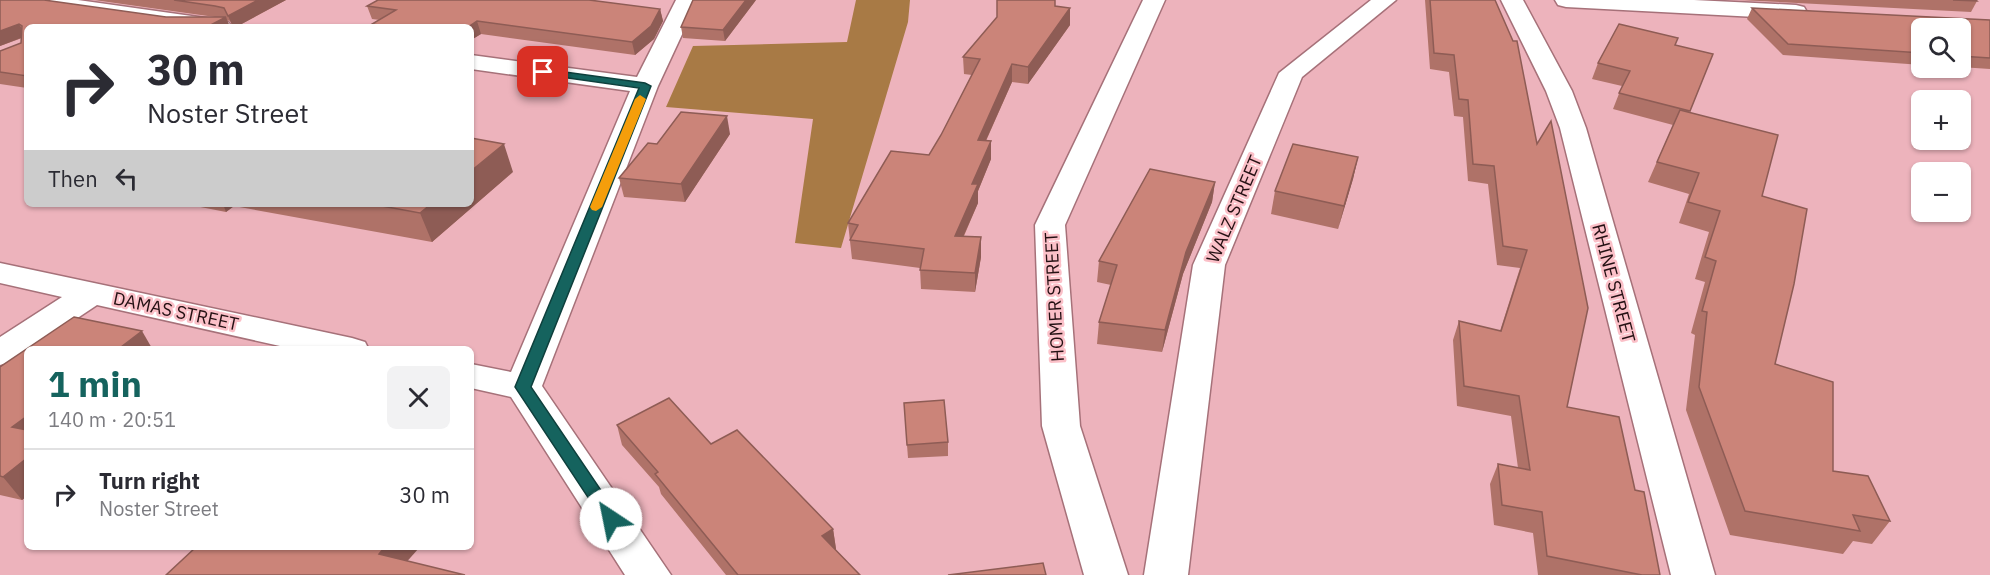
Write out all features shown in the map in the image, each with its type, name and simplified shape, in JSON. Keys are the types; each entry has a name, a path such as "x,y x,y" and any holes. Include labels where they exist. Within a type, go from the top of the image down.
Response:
{"street":[{"path":"31,0 113,4 206,24"},
{"path":"523,387 645,86 687,0"},
{"name":"HOMER STREET","path":"1106,575 1061,426 1050,225 1154,0"},
{"name":"WALZ STREET","path":"1166,575 1209,265 1291,73 1385,0"},
{"name":"RHINE STREET","path":"1512,0 1559,91 1573,128 1693,575"},
{"path":"1566,0 1814,13"},
{"path":"71,24 113,4"},
{"path":"474,62 645,86"},
{"name":"DAMAS STREET","path":"0,273 334,346"},
{"path":"0,353 93,292"},
{"path":"474,377 523,387 649,575"}],"shaded area":[{"path":"856,0 910,0 908,22 841,248 795,243 813,119 666,107 693,46 847,42"}],"building":[{"path":"0,0 44,0 166,17 226,17 213,24 24,24 24,76 0,72 0,51 21,43 22,26 19,24 0,31"},
{"path":"174,0 258,0 228,16 224,8"},
{"path":"378,0 589,0 660,9 651,26 632,42 477,21 472,24 372,24 396,10 367,6"},
{"path":"693,0 746,0 723,30 681,27"},
{"path":"997,0 1055,0 1055,6 1070,8 1028,67 1012,64 978,140 991,141 972,184 978,184 955,236 981,237 975,273 920,270 924,249 850,240 858,225 848,223 891,151 929,155 980,59 963,57 997,17"},
{"path":"1430,0 1495,0 1513,41 1517,41 1537,144 1551,121 1588,308 1567,407 1619,417 1635,490 1644,492 1660,575 1642,575 1547,556 1542,512 1502,505 1498,464 1530,470 1519,396 1464,386 1459,321 1501,331 1527,250 1503,246 1494,166 1473,164 1468,100 1459,99 1454,55 1434,53"},
{"path":"1752,8 1950,18 1911,18 1911,52 1788,44"},
{"path":"1971,19 1990,20 1990,58 1971,57"},
{"path":"1619,24 1678,38 1675,45 1713,54 1690,111 1619,93 1630,71 1598,63"},
{"path":"1680,110 1778,135 1762,196 1807,209 1794,284 1775,364 1833,382 1833,471 1868,476 1890,521 1853,515 1860,531 1745,511 1699,387 1707,312 1702,311 1716,261 1705,257 1720,211 1688,202 1699,173 1657,162"},
{"path":"681,112 727,116 681,184 619,178 648,143 657,144"},
{"path":"474,139 504,144 474,169"},
{"path":"1293,144 1358,157 1344,206 1275,191"},
{"path":"1150,169 1215,182 1186,252 1165,330 1099,322 1117,265 1099,261"},
{"path":"387,207 427,207 420,213"},
{"path":"74,317 142,331 122,346 31,346"},
{"path":"24,351 24,418 12,427 24,429 24,460 3,477 0,476 0,367"},
{"path":"669,398 711,444 737,430 833,529 822,536 860,575 738,575 655,474 658,472 617,425"},
{"path":"944,400 948,442 907,445 904,403"},
{"path":"193,550 382,550 379,554 465,575 166,575"},
{"path":"1043,563 1046,575 948,575"}],"slow traffic":[{"path":"596,207 640,99"}],"route":[{"path":"543,72 645,86 523,387 611,519"}]}
